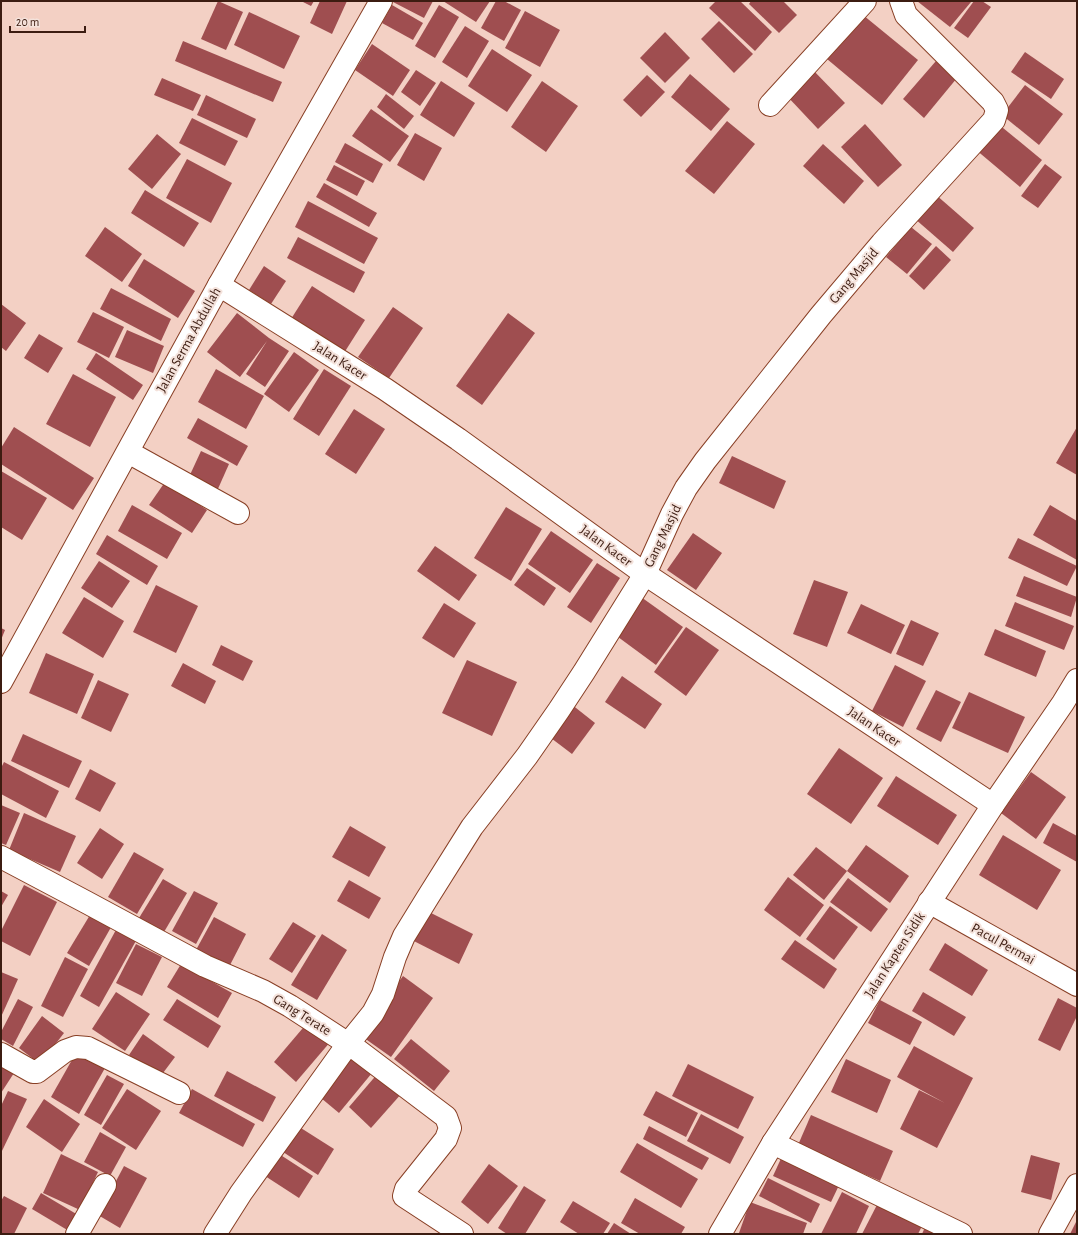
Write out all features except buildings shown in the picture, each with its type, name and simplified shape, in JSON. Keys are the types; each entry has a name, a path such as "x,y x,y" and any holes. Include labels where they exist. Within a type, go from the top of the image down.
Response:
{"street":[{"path":"770,106 864,1"},
{"name":"Gang Masjid","path":"215,1234 241,1193 376,1007 404,936 472,827 527,756 559,710 645,574 672,514 686,488 705,461 821,315 882,243 994,120 997,110 993,102 906,15 901,1"},
{"name":"Jalan Serma Abdullah","path":"1,682 375,3"},
{"name":"Jalan Kacer","path":"220,285 385,389 458,439 645,574 993,805"},
{"path":"128,452 238,512"},
{"name":"Jalan Kapten Sidik","path":"720,1234 773,1143 929,902 1077,680"},
{"name":"Gang Terate","path":"1,857 205,966 263,991 290,1006 348,1044 446,1117 450,1128 446,1139 406,1189 404,1196 462,1234"},
{"name":"Pacul Permai","path":"929,902 1077,985"},
{"path":"1,1054 33,1072 37,1072 65,1051 76,1046 88,1048 179,1093"},
{"path":"773,1143 961,1234"},
{"path":"77,1234 105,1185"},
{"path":"1050,1234 1077,1185"}]}
